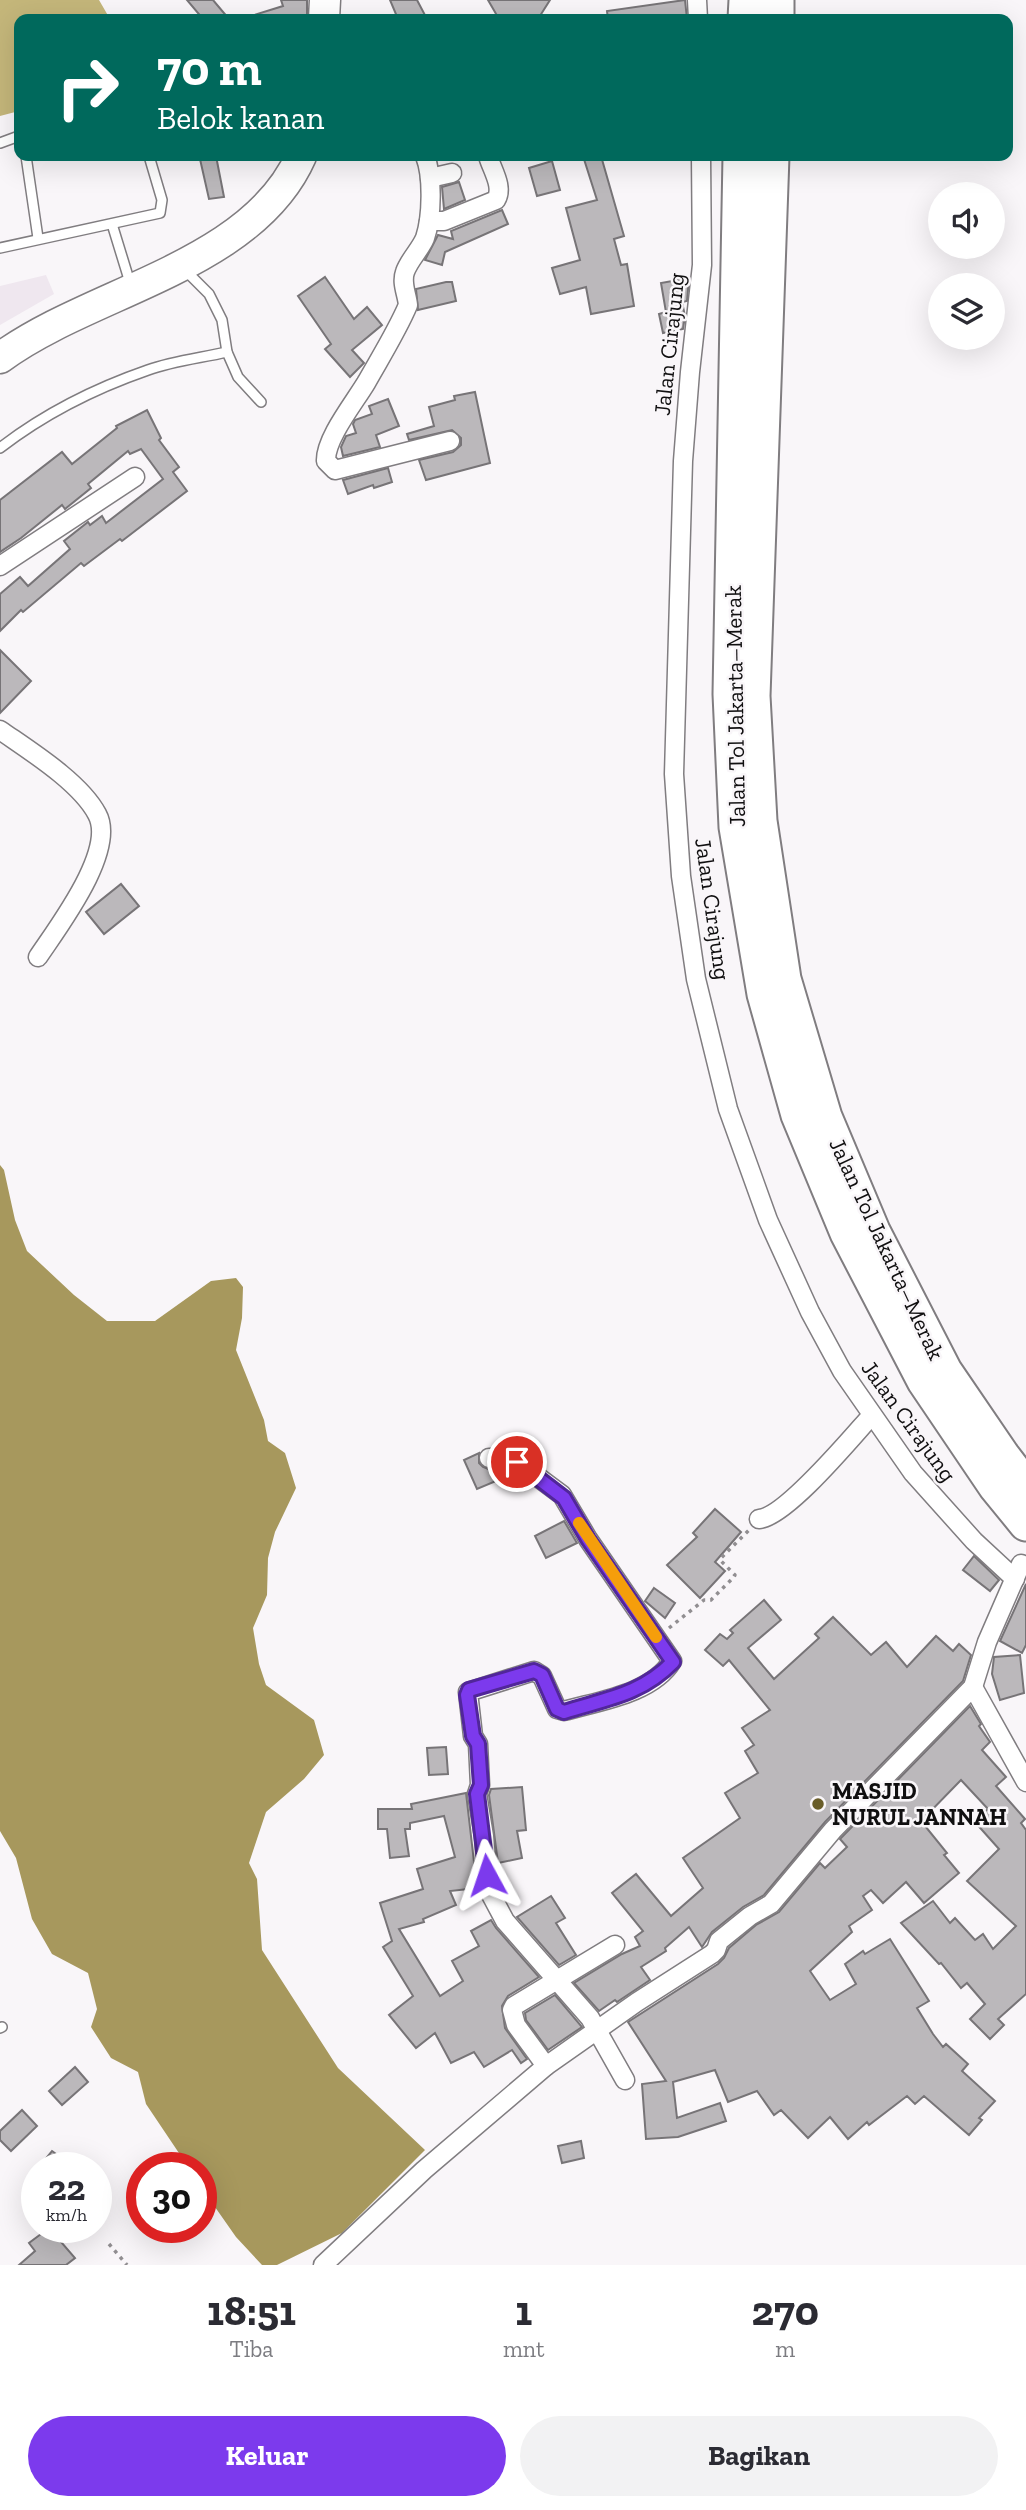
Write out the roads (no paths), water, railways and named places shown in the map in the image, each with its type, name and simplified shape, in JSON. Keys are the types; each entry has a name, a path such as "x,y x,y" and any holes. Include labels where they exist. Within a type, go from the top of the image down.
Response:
{"highway":[{"path":"0,358 16,346 181,266 254,219 280,191 292,175 298,161"},
{"name":"Jalan Tol Jakarta–Merak","path":"740,161 730,694 736,827 764,994 798,1115 847,1233 924,1381 995,1486 1026,1524"},
{"name":"Jalan Tol Jakarta–Merak","path":"772,161 753,696 760,821 784,979 825,1117 873,1231 945,1371 1026,1486"}],"street":[{"path":"428,161 429,221 425,238 404,273 407,309 333,437 326,453 326,461 335,470 450,441"},
{"path":"429,221 444,221 496,200 499,187 490,161"},
{"name":"Jalan Cirajung","path":"701,161 702,265 683,461 674,774 685,912 696,979 728,1109 768,1220 810,1312 842,1371 913,1473 947,1514 1018,1571 988,1642 973,1687"},
{"path":"430,178 452,173"},
{"path":"0,566 135,477"},
{"path":"0,730 66,779 99,816 100,842 87,883 38,957"},
{"path":"759,1518 768,1517 785,1504 832,1460 872,1415"},
{"path":"489,1458 507,1460 523,1466 564,1498 588,1539 673,1662 625,1696 564,1712 559,1710 542,1675 534,1671 468,1692 473,1736 478,1744 481,1785 477,1794 489,1891 505,1921 576,1999 625,2080"},
{"path":"323,2265 424,2170 545,2066 712,1954 719,1941 750,1916 771,1904 833,1830 973,1687 1026,1782"},
{"path":"545,2066 516,2025 512,2010 615,1945"}],"lane":[{"path":"27,161 38,238"},
{"path":"0,248 160,213 162,200 150,161"},
{"path":"113,224 132,290"},
{"path":"181,266 209,294 222,320 227,352 239,377 261,402"},
{"path":"0,448 27,427 98,390 150,369 227,352"}],"place":[{"name":"MASJID NURUL JANNAH","path":"818,1804"}]}
